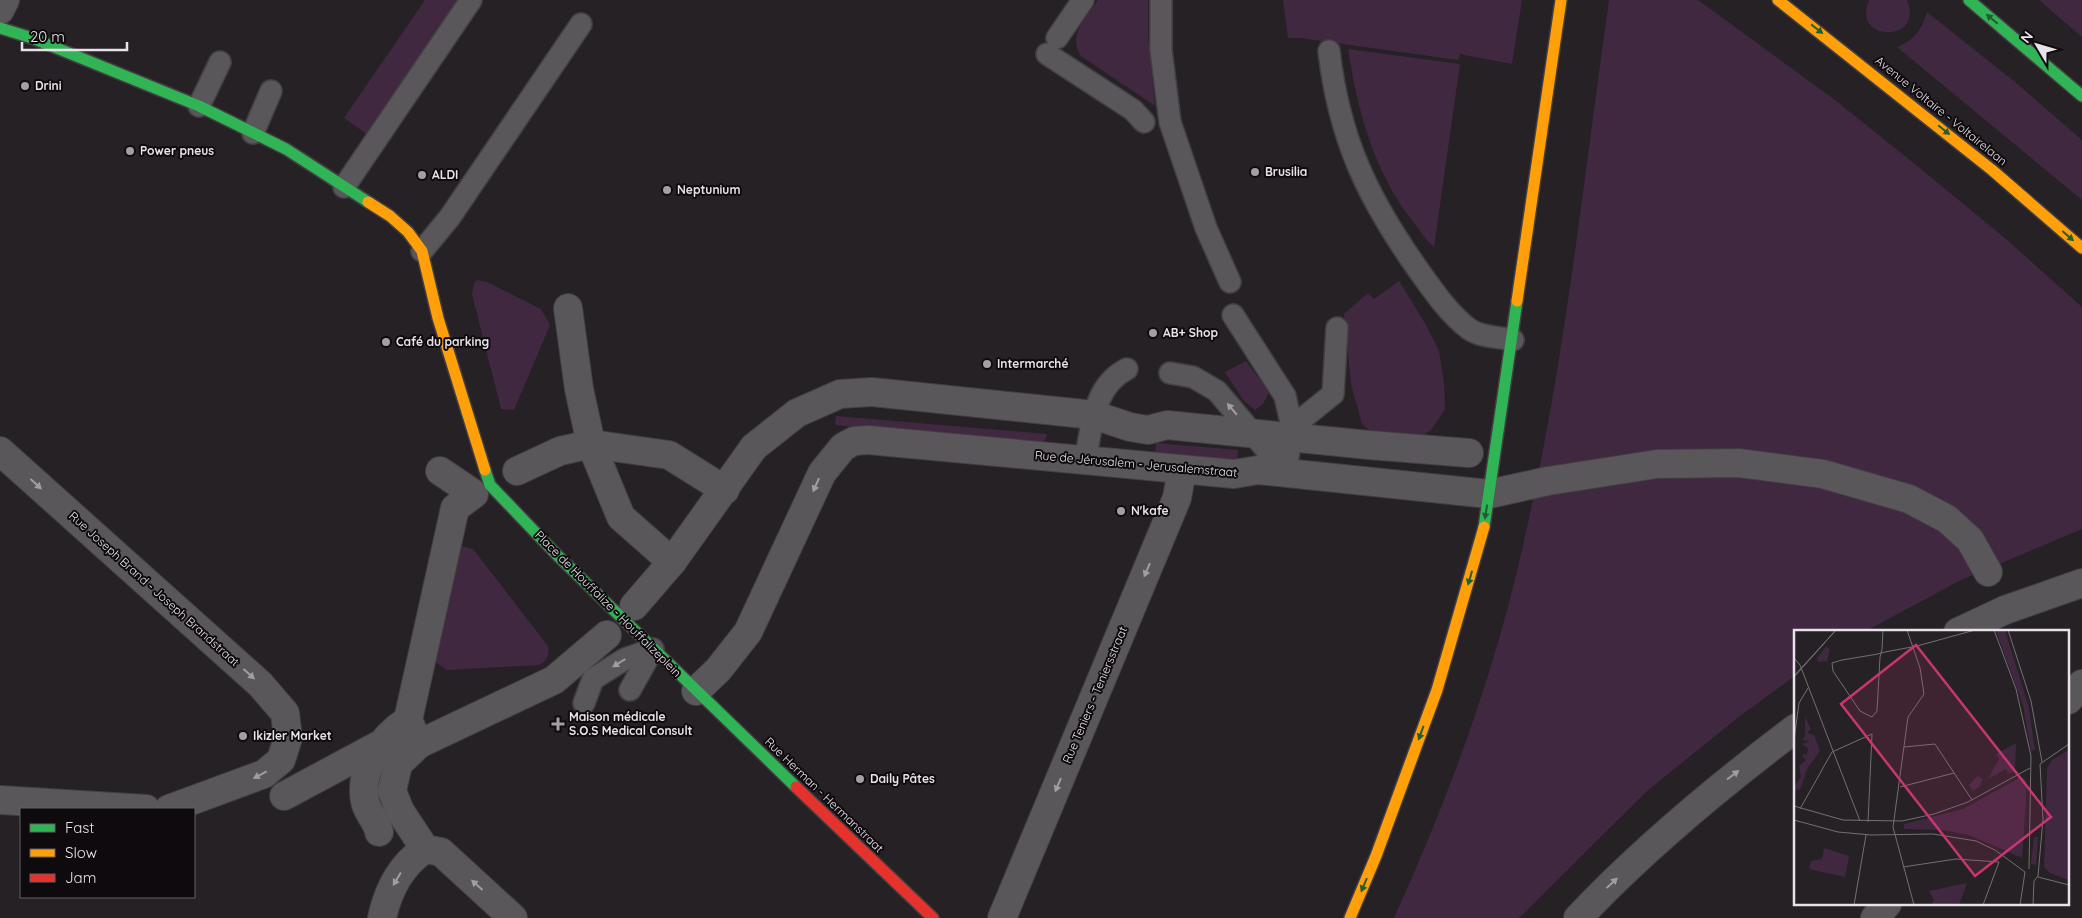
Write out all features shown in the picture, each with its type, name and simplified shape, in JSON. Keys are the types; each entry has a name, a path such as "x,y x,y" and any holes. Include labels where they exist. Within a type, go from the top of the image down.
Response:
{"street":[{"path":"0,10 5,0"},
{"path":"1350,918 1376,856 1437,690 1483,531 1513,340 1561,0"},
{"name":"Avenue Voltaire - Voltairelaan","path":"1778,0 1992,170 2082,248"},
{"path":"1969,0 2082,96"},
{"path":"0,28 32,38 199,106 286,149 390,216 408,232 422,251"},
{"name":"Place de Houffalize - Houffalizeplein","path":"422,251 438,318 490,485 558,556 696,692"},
{"path":"568,308 579,389 591,444 621,517 672,562"},
{"path":"634,606 672,562 754,448 779,425 797,413 840,394 872,392 1094,415 1130,427 1148,430 1167,425 1253,433 1292,432 1369,446 1469,452"},
{"name":"Rue de Jérusalem - Jerusalemstraat","path":"696,692 718,670 748,632 822,473 843,447 854,441 868,440 1234,474 1258,470 1489,494 1657,464 1739,463 1823,474 1909,499 1946,519 1970,540 1988,572"},
{"path":"517,471 560,452 591,444 669,455 725,490"},
{"name":"Rue Joseph Brand - Joseph Brandstraat","path":"0,451 260,684 285,713 288,738 281,760 264,774 172,808"},
{"name":"Rue Teniers - Teniersstraat","path":"1002,918 1177,498 1182,470"},
{"path":"379,832 378,823 365,802 367,774 379,745 391,731 413,732 455,508 474,494 440,471"},
{"path":"1962,630 2006,610 2082,583"},
{"name":"Place de Houffalize - Houffalizeplein","path":"425,849 400,811 392,791 398,764 413,732 554,680 607,635"},
{"path":"2070,698 2082,684"},
{"name":"Rue Herman - Hermanstraat","path":"696,692 933,918"},
{"path":"1578,918 1607,887 1726,780 1794,729"},
{"path":"284,796 379,745"},
{"path":"0,800 130,808"},
{"path":"382,918 387,896 403,868 412,857 425,849 441,852 513,918"},
{"path":"1875,918 1885,906"}],"lane":[{"path":"344,187 471,0"},
{"path":"1083,0 1052,46 1133,110 1144,122"},
{"path":"1162,0 1161,50 1170,122 1206,228 1230,282"},
{"path":"422,251 450,217 581,24"},
{"path":"1328,51 1333,87 1342,126 1362,177 1390,230 1452,314 1470,330 1513,340"},
{"path":"199,106 220,62"},
{"path":"253,133 271,91"},
{"path":"1234,316 1284,396 1292,432 1286,473"},
{"path":"1292,432 1333,394 1337,328"},
{"path":"1085,461 1094,415 1102,392 1114,375 1127,369"},
{"path":"1170,373 1193,377 1217,391 1286,473"},
{"path":"630,690 653,649"},
{"path":"584,703 593,679 625,659 653,649"}],"shaded area":[{"path":"425,0 465,0 371,137 344,118"},
{"path":"1098,0 1148,0 1148,36 1155,106 1081,56 1077,48 1077,34"},
{"path":"1283,0 1522,0 1512,64 1460,54 1458,60 1300,38 1288,38"},
{"path":"1609,0 1698,0 1835,100 2006,239 2082,307 2082,529 1961,580 1868,630 1794,630 1794,676 1740,716 1647,791 1519,918 1394,918 1427,843 1457,766 1484,688 1507,610 1541,459 1555,383"},
{"path":"1869,0 1907,0 1910,14 1906,24 1898,30 1888,32 1877,30 1869,24 1866,14"},
{"path":"2039,0 2082,0 2082,37"},
{"path":"1927,12 2015,82 2082,140 2082,200 1897,47 1913,38 1923,24"},
{"path":"1348,49 1460,64 1434,247 1400,204 1378,163 1363,119"},
{"path":"477,280 487,282 541,309 550,325 514,410 501,409 472,294 474,283"},
{"path":"1399,281 1426,325 1439,351 1444,383 1445,409 1431,430 1413,441 1386,443 1362,424 1351,384 1344,314 1368,293 1374,299"},
{"path":"1246,361 1269,392 1263,404 1255,410 1243,400 1225,372"},
{"path":"836,416 1047,434 1046,439 1040,444 835,425"},
{"path":"1156,443 1238,450 1237,461 1155,454"},
{"path":"462,546 473,549 548,646 549,652 546,660 539,665 447,670 434,661 457,548"}],"traffic: fast":[{"path":"1969,0 2082,96"},
{"path":"0,28 32,38 199,106 286,149 368,202"},
{"path":"1484,527 1517,301"},
{"path":"485,470 490,485 558,556 796,787"}],"traffic: slow":[{"path":"1517,301 1561,0"},
{"path":"1778,0 1992,170 2082,248"},
{"path":"368,202 390,216 408,232 422,251 438,318 485,470"},
{"path":"1350,918 1376,856 1437,690 1484,527"}],"traffic: jam":[{"path":"796,787 933,918"}],"place":[{"name":"Drini","path":"25,86"},
{"name":"Power pneus","path":"130,151"},
{"name":"Brusilia","path":"1255,172"},
{"name":"ALDI","path":"422,175"},
{"name":"Neptunium","path":"667,190"},
{"name":"AB+ Shop","path":"1153,333"},
{"name":"Café du parking","path":"386,342"},
{"name":"Intermarché","path":"987,364"},
{"name":"N'kafe","path":"1121,511"},
{"name":"Maison médicale S.O.S Medical Consult","path":"558,724"},
{"name":"Ikizler Market","path":"243,736"},
{"name":"Daily Pâtes","path":"860,779"}]}
